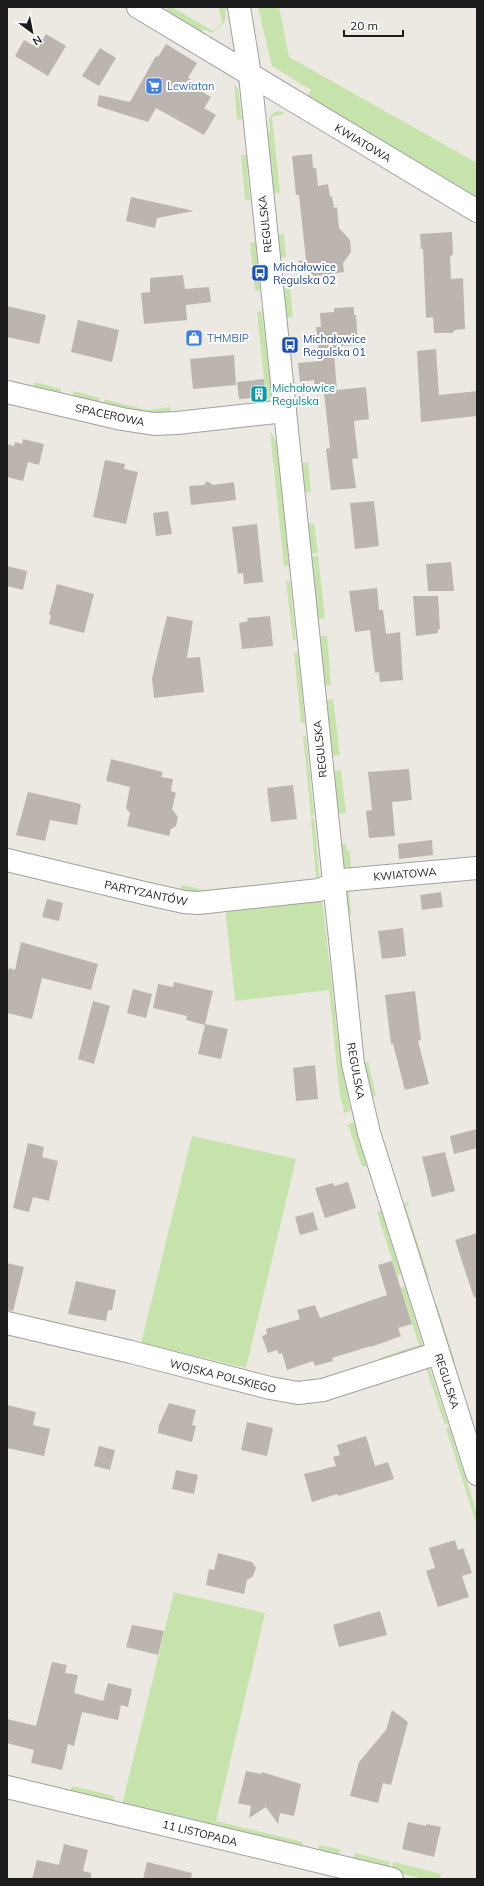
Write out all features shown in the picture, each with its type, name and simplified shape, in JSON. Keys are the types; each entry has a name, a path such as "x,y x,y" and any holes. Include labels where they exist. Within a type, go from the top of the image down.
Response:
{"street":[{"name":"KWIATOWA","path":"138,7 477,211"},
{"path":"210,51 231,43 238,36 241,16"},
{"name":"REGULSKA","path":"241,16 250,75 333,884 356,1081 369,1133 477,1474"},
{"name":"SPACEROWA","path":"7,392 122,419 154,424 177,423 285,411"},
{"name":"PARTYZANTÓW","path":"7,860 192,903 218,902 320,890 333,884"},
{"name":"KWIATOWA","path":"333,884 343,880 477,868"},
{"name":"WOJSKA POLSKIEGO","path":"7,1323 131,1352 270,1388 298,1393 323,1390 438,1353"},
{"name":"11 LISTOPADA","path":"7,1786 392,1879"}],"green space":[{"path":"168,7 172,7 213,31 222,23 219,7 231,8 225,10 225,18 221,26 212,33 203,29 200,35 166,11"},
{"path":"258,7 279,7 289,57 477,163 477,201 307,98 311,90 272,66"},
{"path":"234,84 238,89 242,119 237,120"},
{"path":"276,111 284,112 283,114 272,117 280,193 269,194 263,133 270,132 269,117"},
{"path":"241,155 246,155 250,200 245,200"},
{"path":"276,234 284,234 286,257 276,258"},
{"path":"256,242 260,290 255,291 250,243"},
{"path":"290,288 293,317 286,318 282,289"},
{"path":"262,311 272,397 265,402 255,405 254,398 266,397 257,312"},
{"path":"34,382 62,389 58,395 34,389"},
{"path":"73,391 100,398 99,404 73,398"},
{"path":"104,399 146,410 171,407 169,414 156,414 103,405"},
{"path":"270,431 277,443 289,566 284,566"},
{"path":"308,462 311,492 301,493 301,463"},
{"path":"314,523 318,553 307,554 307,524"},
{"path":"318,556 325,618 314,620 307,557"},
{"path":"286,581 290,581 296,640 293,640"},
{"path":"327,635 331,685 321,686 317,637"},
{"path":"294,653 298,653 305,723 301,723"},
{"path":"333,699 340,755 328,756 324,700"},
{"path":"303,736 306,736 314,815 311,816"},
{"path":"341,770 346,813 336,814 332,771"},
{"path":"311,818 314,818 320,881 219,895 180,891 182,885 204,890 316,879"},
{"path":"346,844 347,851 350,851 351,868 363,871 349,871 343,868 337,845"},
{"path":"355,886 349,893 351,914 346,914 342,891"},
{"path":"322,899 341,1063 351,1111 343,1113 344,1110 340,1096 329,990 235,1001 226,916 226,911"},
{"path":"353,950 358,987 352,988 348,951"},
{"path":"368,1062 376,1096 369,1098 361,1063"},
{"path":"354,1122 367,1166 362,1167 349,1127 346,1125"},
{"path":"192,1136 296,1159 246,1368 141,1343"},
{"path":"409,1202 406,1207 429,1278 423,1280 402,1204"},
{"path":"381,1210 401,1274 397,1276 377,1212"},
{"path":"405,1286 424,1349 384,1364 382,1357 419,1345 401,1288"},
{"path":"431,1305 437,1305 455,1362 452,1363"},
{"path":"429,1366 448,1424 445,1425 426,1368 330,1399 329,1395"},
{"path":"449,1427 477,1514 477,1526 446,1428"},
{"path":"174,1592 265,1613 216,1821 303,1842 302,1850 122,1805"},
{"path":"72,1786 114,1796 113,1803 70,1792"},
{"path":"319,1845 340,1849 338,1859 318,1852"},
{"path":"355,1853 390,1862 388,1871 353,1860"},
{"path":"393,1862 441,1874 440,1879 423,1879 391,1871"}],"building":[{"path":"46,34 66,46 48,76 15,56 24,40 38,48"},
{"path":"166,44 197,63 188,78 192,80 190,85 211,97 204,108 216,115 204,135 156,108 148,122 97,106 99,95 130,102 156,56 158,57"},
{"path":"100,48 116,58 99,86 82,76"},
{"path":"312,154 313,168 316,168 318,186 328,184 330,197 332,196 334,208 337,207 339,228 350,240 351,252 343,263 344,272 314,276 298,261 306,260 299,195 296,195 292,156"},
{"path":"131,197 194,211 157,218 155,228 126,221"},
{"path":"452,232 453,254 450,257 451,279 463,278 465,329 455,330 452,333 434,333 433,317 426,318 423,249 421,249 420,234"},
{"path":"183,275 185,289 209,287 211,302 186,305 187,320 144,324 141,293 150,292 150,278"},
{"path":"7,306 46,315 39,344 7,337"},
{"path":"354,307 358,345 339,346 339,354 334,354 337,390 366,387 369,419 354,421 358,458 352,459 356,488 331,490 326,449 330,448 324,392 315,393 314,380 300,382 298,363 320,361 316,327 321,327 320,313 334,312 334,308"},
{"path":"78,320 119,330 112,362 71,352"},
{"path":"436,349 439,395 477,391 477,416 421,422 417,351"},
{"path":"234,355 236,385 193,389 190,359"},
{"path":"264,379 265,397 239,399 237,382"},
{"path":"23,439 44,444 39,465 28,462 23,481 7,477 7,444 14,446 15,442 22,444"},
{"path":"105,460 125,464 124,469 138,472 126,524 93,517"},
{"path":"207,481 213,485 234,482 236,500 191,505 189,486 204,485"},
{"path":"374,501 379,546 355,549 350,503"},
{"path":"168,511 172,534 156,536 153,513"},
{"path":"257,524 263,582 244,584 243,573 238,574 232,527"},
{"path":"451,562 454,591 428,591 426,564"},
{"path":"7,566 27,571 23,590 7,586"},
{"path":"57,584 94,594 84,633 49,624 51,615 49,615"},
{"path":"377,588 379,610 383,610 386,634 400,632 403,680 380,682 379,672 375,673 370,630 355,632 349,591"},
{"path":"413,596 438,596 440,629 438,629 438,633 416,636"},
{"path":"167,616 193,621 187,658 200,657 204,692 154,698 152,678"},
{"path":"270,616 273,646 242,649 239,623 248,621 247,618"},
{"path":"111,759 163,772 161,777 173,779 171,791 176,793 172,809 178,817 176,826 171,829 169,836 127,826 130,813 126,808 130,787 106,781"},
{"path":"409,769 412,800 392,802 395,836 369,838 366,811 372,810 368,772"},
{"path":"293,785 297,819 271,822 267,788"},
{"path":"28,792 81,804 77,825 50,820 45,841 16,835"},
{"path":"432,840 433,855 399,859 398,844"},
{"path":"441,892 443,907 422,910 420,895"},
{"path":"47,899 63,903 59,921 42,917"},
{"path":"403,928 406,956 382,959 378,931"},
{"path":"21,942 98,964 91,990 42,978 32,1019 7,1013 7,976 9,968 15,970"},
{"path":"174,982 213,991 205,1024 228,1029 221,1059 198,1054 205,1025 186,1020 187,1016 153,1008 158,984 173,987"},
{"path":"133,989 152,994 146,1018 127,1013"},
{"path":"415,991 421,1040 418,1041 429,1084 405,1090 393,1044 391,1044 385,995"},
{"path":"93,1001 110,1006 94,1064 78,1059"},
{"path":"315,1065 318,1099 296,1101 293,1068"},
{"path":"477,1129 477,1148 454,1154 450,1136"},
{"path":"28,1143 44,1147 42,1157 58,1161 49,1201 33,1197 29,1212 13,1208"},
{"path":"445,1152 455,1191 432,1197 422,1157"},
{"path":"348,1182 356,1208 325,1218 315,1188 333,1183 334,1186"},
{"path":"313,1212 318,1230 300,1235 295,1217"},
{"path":"477,1233 477,1297 474,1298 455,1240"},
{"path":"392,1261 412,1324 398,1328 401,1336 371,1347 332,1358 333,1361 315,1366 313,1361 287,1370 282,1353 279,1354 277,1350 268,1353 262,1336 267,1334 266,1329 300,1319 297,1310 315,1305 320,1318 387,1295 378,1265"},
{"path":"7,1263 24,1267 13,1311 7,1310"},
{"path":"76,1281 116,1290 112,1310 108,1310 106,1321 68,1314"},
{"path":"169,1403 196,1410 192,1425 196,1426 192,1442 158,1433 159,1425"},
{"path":"7,1405 36,1412 33,1425 50,1429 44,1456 7,1448"},
{"path":"247,1422 273,1428 267,1456 241,1450"},
{"path":"366,1436 375,1466 388,1462 394,1479 338,1496 337,1494 312,1502 304,1474 336,1466 333,1457 340,1455 337,1445"},
{"path":"99,1446 115,1450 110,1470 94,1466"},
{"path":"176,1470 198,1475 194,1494 172,1489"},
{"path":"455,1540 458,1550 463,1548 472,1573 462,1576 469,1597 438,1607 426,1571 435,1568 429,1548"},
{"path":"218,1553 252,1562 256,1568 253,1576 247,1580 244,1594 206,1585 209,1569 214,1570"},
{"path":"380,1611 387,1635 339,1647 333,1625"},
{"path":"132,1625 164,1631 158,1655 126,1647"},
{"path":"52,1662 67,1665 65,1673 78,1675 74,1693 103,1701 108,1683 132,1689 128,1707 121,1705 118,1720 82,1712 74,1746 68,1744 62,1770 31,1763 34,1750 7,1743 7,1719 36,1726"},
{"path":"392,1710 408,1722 391,1785 383,1783 378,1803 350,1796 359,1762 386,1730"},
{"path":"246,1771 261,1774 262,1772 301,1784 294,1816 280,1813 278,1824 266,1807 249,1818 251,1806 238,1803"},
{"path":"408,1822 426,1826 426,1824 441,1827 434,1857 402,1849"},
{"path":"64,1844 88,1850 83,1871 91,1873 91,1879 32,1879 37,1860 59,1865"},
{"path":"147,1862 192,1873 191,1879 143,1879"}],"place":[{"name":"Lewiatan","path":"154,86"},
{"name":"Michałowice Regulska 02","path":"260,273"},
{"name":"THMBIP","path":"194,338"},
{"name":"Michałowice Regulska 01","path":"290,345"},
{"name":"Michałowice Regulska","path":"259,394"}]}
